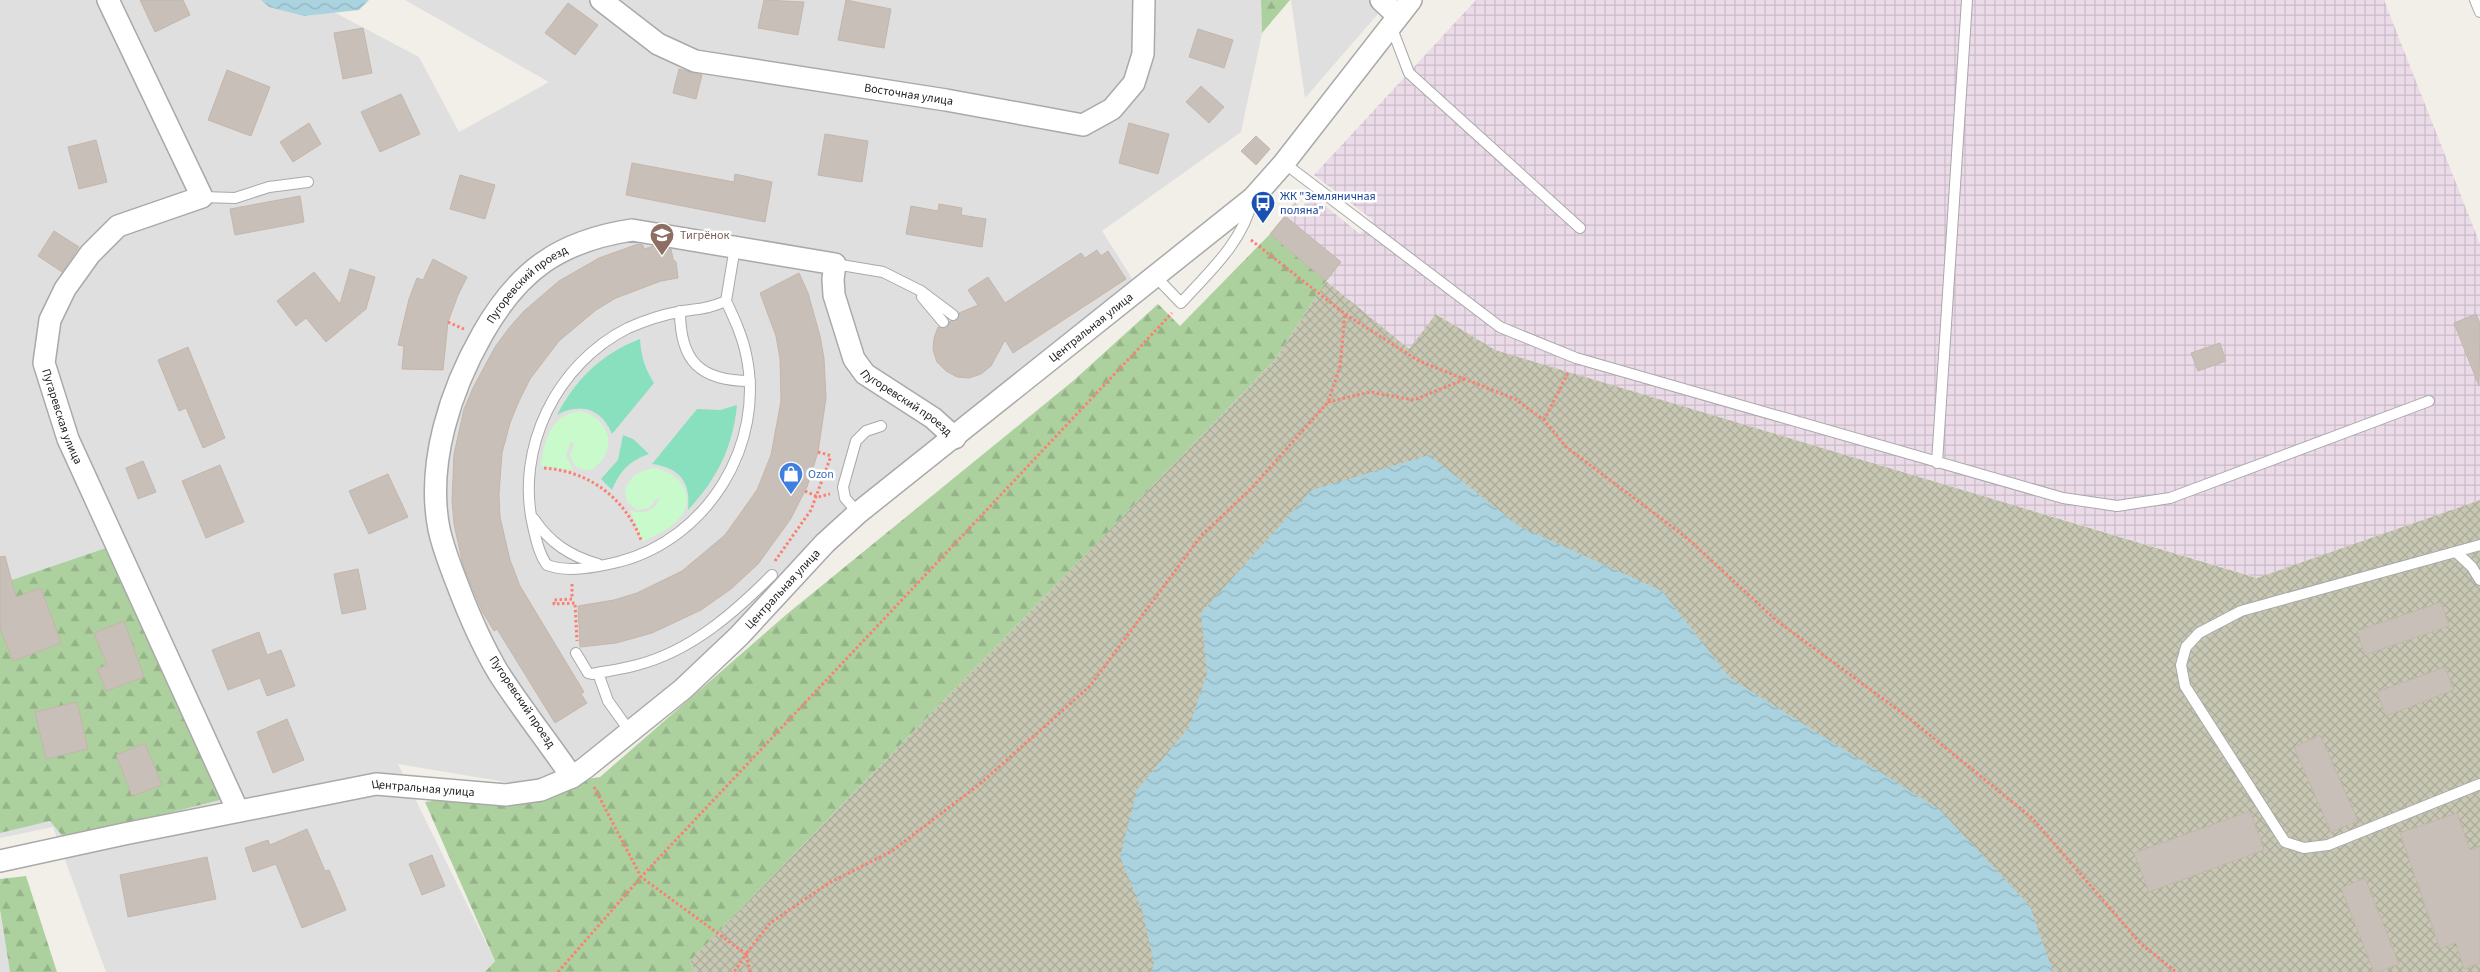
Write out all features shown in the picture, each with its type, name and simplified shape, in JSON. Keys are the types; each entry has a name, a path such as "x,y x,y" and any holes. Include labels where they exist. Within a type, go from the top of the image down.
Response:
{"street":[{"path":"108,0 202,197"},
{"name":"Восточная улица","path":"601,0 658,44 695,61 946,100 1083,125 1112,109 1134,83 1143,54 1144,0"},
{"path":"1381,0 1399,13"},
{"name":"Центральная улица","path":"0,861 376,784 506,795 540,790 578,773 631,733 683,689 739,636 825,543 858,513 955,438 1253,198 1284,163 1399,13"},
{"name":"Пугаревская улица","path":"202,197 118,226 90,254 65,289 50,320 44,363 68,439 238,811"},
{"name":"Пугоревский проезд","path":"578,773 498,671 466,609 439,528 438,466 448,409 462,372 508,295 528,272 570,247 603,234 632,230 835,264 833,279 834,295 854,358 865,374 933,418 955,438"}],"lane":[{"path":"1937,463 1967,0"},
{"path":"2475,0 2480,12"},
{"path":"1399,13 1409,73 1580,228"},
{"path":"1284,163 1500,327 1576,358 2063,498 2117,506 2170,498 2428,401"},
{"path":"202,197 235,198 269,187 308,182"},
{"path":"1156,277 1181,303 1241,232 1249,217 1253,198"},
{"path":"726,301 708,309 680,312 653,318 627,329 603,343 582,361 564,382 549,406 538,431 530,468 530,514 536,541 547,565 572,568 604,566 645,552 681,531 702,512 720,490 734,465 744,438 749,410 750,381 746,354 738,326 726,301 735,247"},
{"path":"835,264 882,272 933,299 953,315"},
{"path":"904,282 934,309 943,322"},
{"path":"680,312 680,335 689,356 705,372 727,381 750,381"},
{"path":"858,513 845,498 843,486 856,441 866,431 881,426"},
{"path":"530,514 544,533 561,548 581,559 604,566"},
{"path":"2480,545 2241,611 2199,634 2186,646 2181,666 2185,686 2285,842 2304,848 2328,845 2480,784"},
{"path":"2456,552 2472,567 2480,580"},
{"path":"577,651 588,673 598,673 638,665 678,650 718,625 772,575"},
{"path":"598,673 608,701 631,733"}],"path":[{"path":"1241,232 1345,314 1420,361 1516,399 1544,420 1566,447 1687,538 1777,621 1905,715 2032,818 2140,943 2176,972"},
{"path":"558,972 641,877 1181,303"},
{"path":"734,972 770,923 829,883 892,850 981,783 1090,686 1201,536 1251,489 1328,402 1340,367 1345,314"},
{"path":"1544,420 1576,358"},
{"path":"1328,402 1370,392 1414,400 1466,379"},
{"path":"773,564 802,526 818,497 831,456"},
{"path":"530,468 569,472 597,484 610,493 630,516 645,552"},
{"path":"805,491 818,497"},
{"path":"571,595 572,599 554,600 554,604 575,603 577,651"},
{"path":"578,773 641,877 746,954 750,972"}],"shaded area":[{"path":"0,0 311,0 419,57 459,132 549,82 405,0 1261,0 1262,33 1241,132 1102,231 1133,280 961,417 678,683 568,771 523,785 398,764 495,961 485,972 106,972 53,827 0,838"},
{"path":"1291,0 1390,0 1305,98"},
{"path":"1476,0 2384,0 2480,244 2480,500 2258,578 1494,350 1437,314 1409,350 1270,234 1295,202 1301,208 1313,196 1360,234 1373,220 1314,175"},
{"path":"1326,281 1409,349 1436,314 1495,350 2257,578 2480,500 2480,972 695,972 690,961 1274,361"},
{"path":"0,913 10,972 0,972"}],"green space":[{"path":"1261,0 1290,0 1262,33"},
{"path":"1270,234 1326,281 1274,361 690,961 695,972 485,972 495,961 425,802 600,777 787,614 1073,381 1158,304 1180,326"},
{"path":"640,339 644,362 654,383 612,434 603,419 590,410 574,409 557,415 581,379 591,369 613,352"},
{"path":"737,405 732,435 722,462 707,486 688,510 688,492 682,478 670,469 652,464 697,409 720,410"},
{"path":"581,411 599,421 608,436 606,453 601,461 593,469 585,470 578,468 573,463 570,455 574,444 571,441 566,455 573,470 541,466 547,438 556,423 571,413"},
{"path":"623,435 633,439 649,454 631,463 618,477 612,490 601,479 618,460"},
{"path":"654,468 670,474 682,484 686,491 686,507 674,524 643,542 630,510 643,512 651,510 659,499 657,498 649,508 637,510 627,502 625,490 636,474"},
{"path":"115,545 224,799 65,839 50,821 0,833 0,584"},
{"path":"26,876 57,972 10,972 0,910 0,879"}],"water":[{"path":"261,0 369,0 359,10 304,16 269,7"},
{"path":"1429,455 1519,526 1662,591 1730,678 1939,809 2030,906 2053,972 1151,972 1154,963 1142,910 1120,857 1137,790 1189,727 1207,673 1201,613 1312,490"}],"building":[{"path":"140,0 183,0 190,15 155,32"},
{"path":"764,0 804,2 798,35 758,28"},
{"path":"846,0 891,9 884,48 838,40"},
{"path":"568,3 598,25 575,55 545,33"},
{"path":"363,28 372,73 343,79 334,33"},
{"path":"1198,29 1233,40 1224,68 1189,57"},
{"path":"679,69 702,75 696,99 673,93"},
{"path":"227,70 270,87 251,136 208,120"},
{"path":"1201,86 1224,107 1209,123 1186,102"},
{"path":"401,94 420,134 380,152 361,112"},
{"path":"309,123 321,144 293,162 280,142"},
{"path":"1129,123 1169,134 1158,174 1119,163"},
{"path":"825,134 868,141 862,182 818,175"},
{"path":"1256,136 1270,149 1256,165 1241,151"},
{"path":"96,140 107,182 79,189 68,147"},
{"path":"632,163 734,182 735,174 772,182 765,222 626,195"},
{"path":"460,175 495,185 485,219 450,209"},
{"path":"300,196 304,222 235,235 230,209"},
{"path":"939,204 962,208 961,215 986,219 982,247 906,234 911,206 938,211"},
{"path":"1285,216 1341,262 1326,281 1270,234"},
{"path":"54,231 79,247 62,272 38,256"},
{"path":"638,244 643,245 644,249 654,246 671,249 673,259 676,262 678,278 661,281 616,298 596,310 559,341 530,379 510,423 502,453 499,494 500,517 510,560 520,586 584,692 581,694 587,703 555,723 497,629 494,631 482,611 463,565 454,524 452,500 454,454 464,409 473,388 495,347 509,328 524,311 559,281 599,258"},
{"path":"1097,250 1101,256 1108,251 1126,279 1013,353 1005,340 991,366 981,374 969,378 957,377 946,371 937,362 933,350 934,338 938,327 947,328 950,321 958,319 959,313 978,305 968,290 988,277 1005,303 1081,253 1085,258"},
{"path":"433,259 467,277 448,322 443,370 402,369 404,346 398,345 409,299 417,278 423,280"},
{"path":"350,269 375,277 366,309 326,342 306,318 296,326 277,301 314,272 340,304"},
{"path":"799,273 808,293 820,336 824,358 826,398 818,452 807,487 790,520 758,564 731,589 701,610 652,633 616,643 580,647 578,606 614,600 637,593 682,571 725,535 757,490 771,455 781,401 780,359 776,336 760,293"},
{"path":"2476,314 2480,323 2479,386 2454,323"},
{"path":"2220,343 2226,361 2198,371 2191,353"},
{"path":"188,347 225,438 203,448 186,408 179,411 158,360"},
{"path":"143,461 156,492 138,499 126,468"},
{"path":"220,465 244,522 206,538 182,481"},
{"path":"388,474 408,517 369,534 349,491"},
{"path":"5,556 16,597 41,588 61,643 13,661 0,628 0,557"},
{"path":"358,569 366,609 342,614 334,574"},
{"path":"2441,602 2449,626 2365,655 2357,631"},
{"path":"124,621 144,677 106,691 97,669 107,665 94,633"},
{"path":"259,632 267,655 281,650 295,686 267,696 260,678 228,690 212,650"},
{"path":"2445,667 2454,690 2386,716 2377,692"},
{"path":"77,702 88,749 46,759 35,712"},
{"path":"287,719 304,760 273,773 257,732"},
{"path":"2320,735 2358,821 2331,832 2294,747"},
{"path":"145,743 162,785 132,796 116,755"},
{"path":"2250,811 2264,850 2149,892 2134,853"},
{"path":"2457,813 2470,850 2480,846 2480,963 2464,969 2456,943 2440,949 2400,833"},
{"path":"307,829 325,871 329,870 346,910 302,928 276,864 253,872 245,848 268,840 270,845"},
{"path":"432,855 445,886 422,895 409,864"},
{"path":"207,857 216,899 128,917 120,875"},
{"path":"2365,878 2399,964 2379,972 2374,972 2341,888"}],"place":[{"name":"ЖК \"Земляничная поляна\"","path":"1263,224"},
{"name":"Тигрёнок","path":"662,256"},
{"name":"Ozon","path":"791,495"}]}
